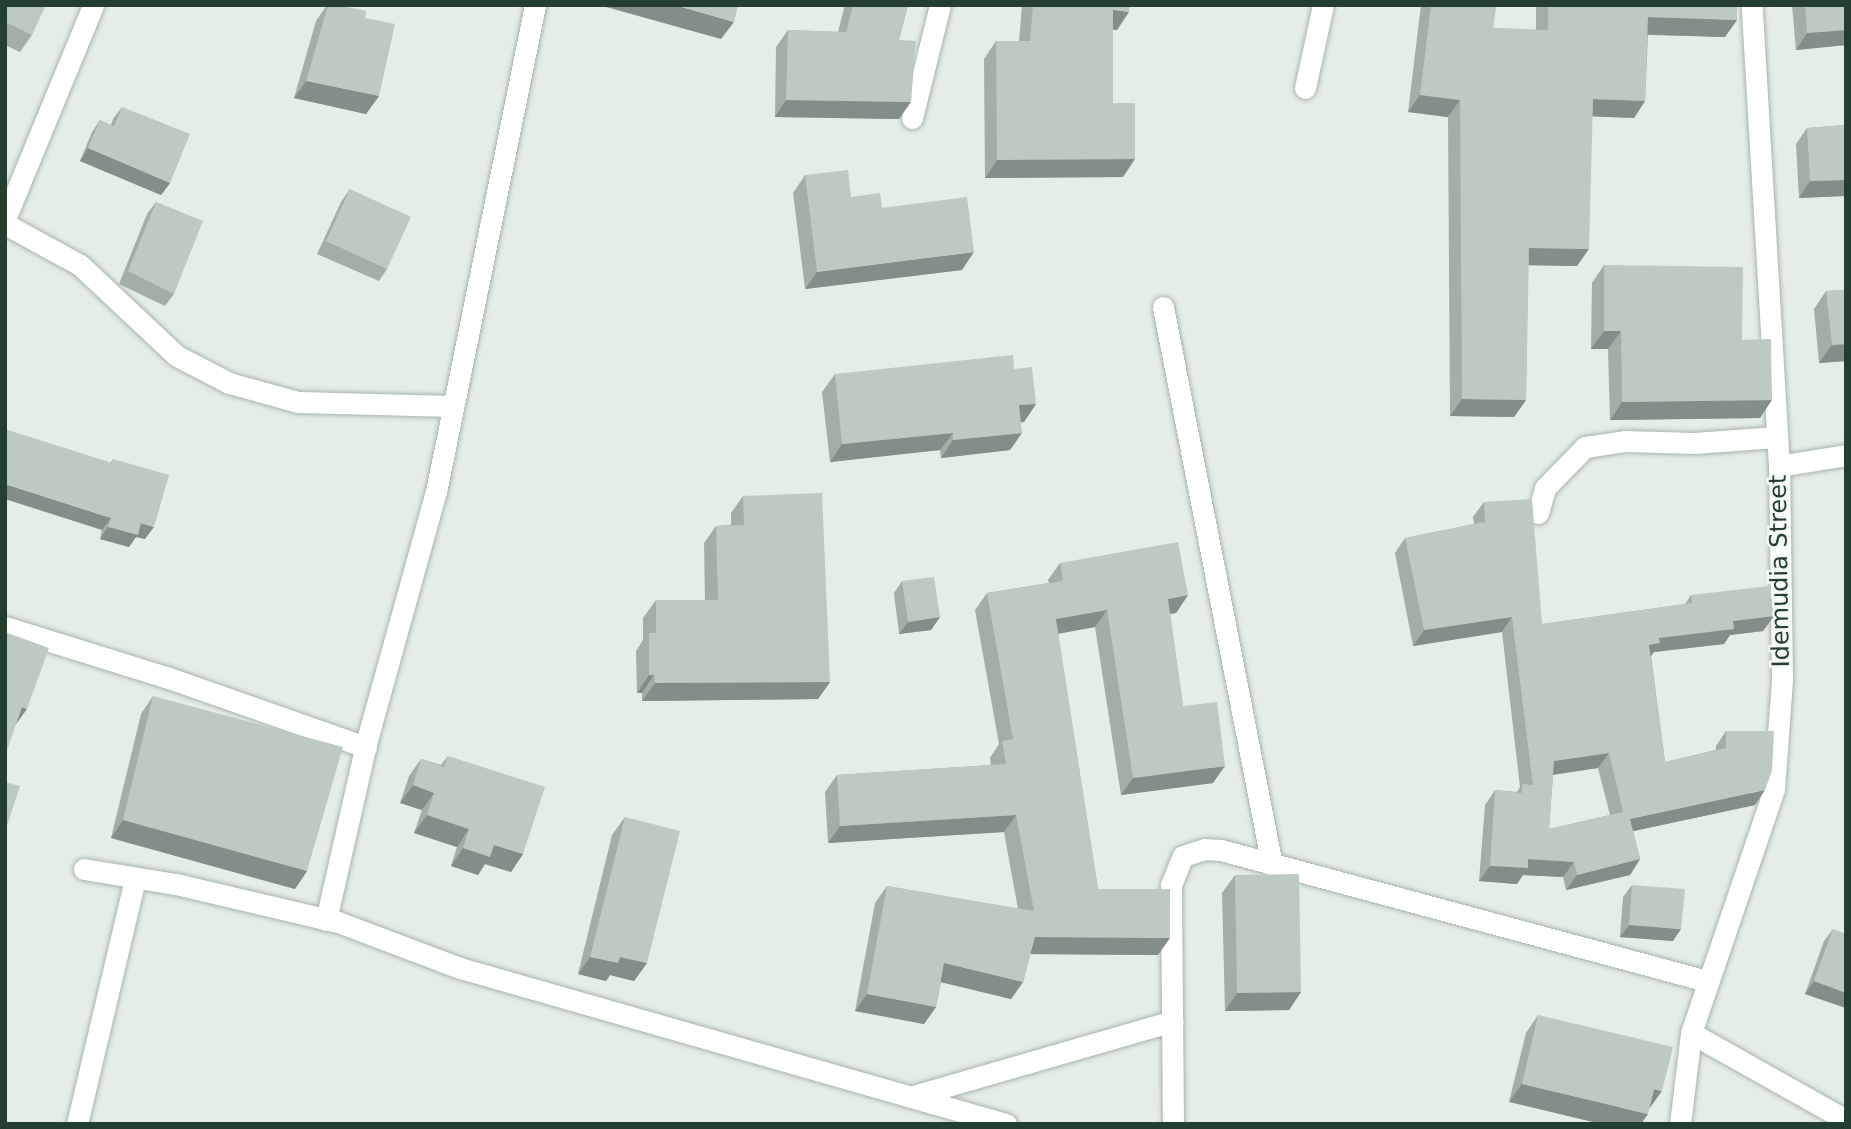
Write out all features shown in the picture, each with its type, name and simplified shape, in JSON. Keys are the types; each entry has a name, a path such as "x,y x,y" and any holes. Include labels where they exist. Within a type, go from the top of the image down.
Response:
{"street":[{"path":"93,5 12,180 5,222 80,265 177,356 229,383 298,402 453,406"},
{"path":"326,920 366,747 436,492 535,5"},
{"path":"912,118 940,5"},
{"path":"1304,88 1323,5"},
{"name":"Idemudia Street","path":"1680,1124 1691,1033 1774,789 1782,679 1779,466 1752,5"},
{"path":"1163,307 1272,865"},
{"path":"1538,513 1545,488 1585,447 1625,441 1694,443 1777,437"},
{"path":"1779,466 1846,455"},
{"path":"5,626 166,677 366,747"},
{"path":"1173,1124 1174,869 1183,856 1204,849 1707,981"},
{"path":"84,869 222,893 264,908 326,920 460,968 1006,1124"},
{"path":"77,1124 135,879"},
{"path":"913,1096 1172,1021"},
{"path":"1691,1033 1846,1119"}],"building":[{"path":"5,5 46,5 32,35 5,22"},
{"path":"328,5 366,11 365,18 395,24 379,96 306,81"},
{"path":"675,5 738,5 734,22"},
{"path":"853,5 908,5 899,40 916,41 911,102 786,100 788,30 846,32"},
{"path":"1033,5 1130,5 1129,12 1113,10 1113,103 1135,103 1135,159 997,160 996,41 1030,41"},
{"path":"1431,5 1496,5 1493,28 1548,30 1548,5 1737,5 1737,20 1648,17 1645,101 1593,99 1589,249 1529,248 1526,400 1462,399 1460,100 1420,95"},
{"path":"1805,5 1846,5 1846,30 1807,33"},
{"path":"122,107 190,134 170,183 88,148 100,120 114,126"},
{"path":"1846,125 1846,180 1810,181 1807,128"},
{"path":"848,170 851,197 880,193 882,208 967,197 974,252 817,272 805,175"},
{"path":"350,189 411,217 387,269 326,241"},
{"path":"156,202 203,221 174,294 128,271"},
{"path":"1604,265 1743,267 1742,340 1771,339 1772,400 1622,402 1621,331 1604,331"},
{"path":"1846,290 1846,344 1832,345 1826,291"},
{"path":"1013,355 1014,369 1032,367 1036,404 1019,405 1022,433 953,440 953,433 842,444 835,374"},
{"path":"5,429 112,463 113,459 169,475 154,527 141,523 138,535 108,527 111,518 5,484"},
{"path":"822,493 830,682 655,683 654,675 649,675 649,633 656,633 656,600 718,600 716,526 744,525 743,496"},
{"path":"1532,499 1542,624 1692,603 1691,595 1770,586 1774,616 1733,621 1734,629 1659,638 1660,643 1649,645 1665,762 1726,748 1726,731 1774,731 1772,771 1765,790 1630,819 1640,859 1577,875 1574,862 1528,859 1528,868 1490,866 1495,790 1522,793 1522,784 1533,785 1512,617 1424,630 1405,538 1485,522 1484,502","holes":["1609,753 1623,812 1549,829 1554,761"]},
{"path":"1178,542 1188,595 1168,599 1183,706 1217,702 1225,766 1133,778 1107,610 1056,619 1098,889 1170,889 1170,938 1035,937 1023,982 944,963 936,1007 867,994 887,886 1034,911 1016,815 840,826 837,775 1006,764 1002,741 1013,739 987,593 1063,581 1060,563"},
{"path":"934,577 940,617 908,622 902,581"},
{"path":"5,632 49,648 27,709 22,707 5,756"},
{"path":"153,696 343,747 307,871 123,820"},
{"path":"448,756 545,787 523,854 494,845 490,857 463,848 469,829 427,815 434,793 413,785 421,759 444,767"},
{"path":"5,782 20,786 5,832"},
{"path":"625,817 680,831 647,963 620,957 618,963 590,957"},
{"path":"1299,874 1301,992 1237,993 1235,875"},
{"path":"1632,885 1685,889 1681,929 1629,925"},
{"path":"1833,929 1846,934 1846,993 1814,981"},
{"path":"1538,1015 1673,1047 1662,1091 1654,1089 1648,1114 1522,1084"}]}
